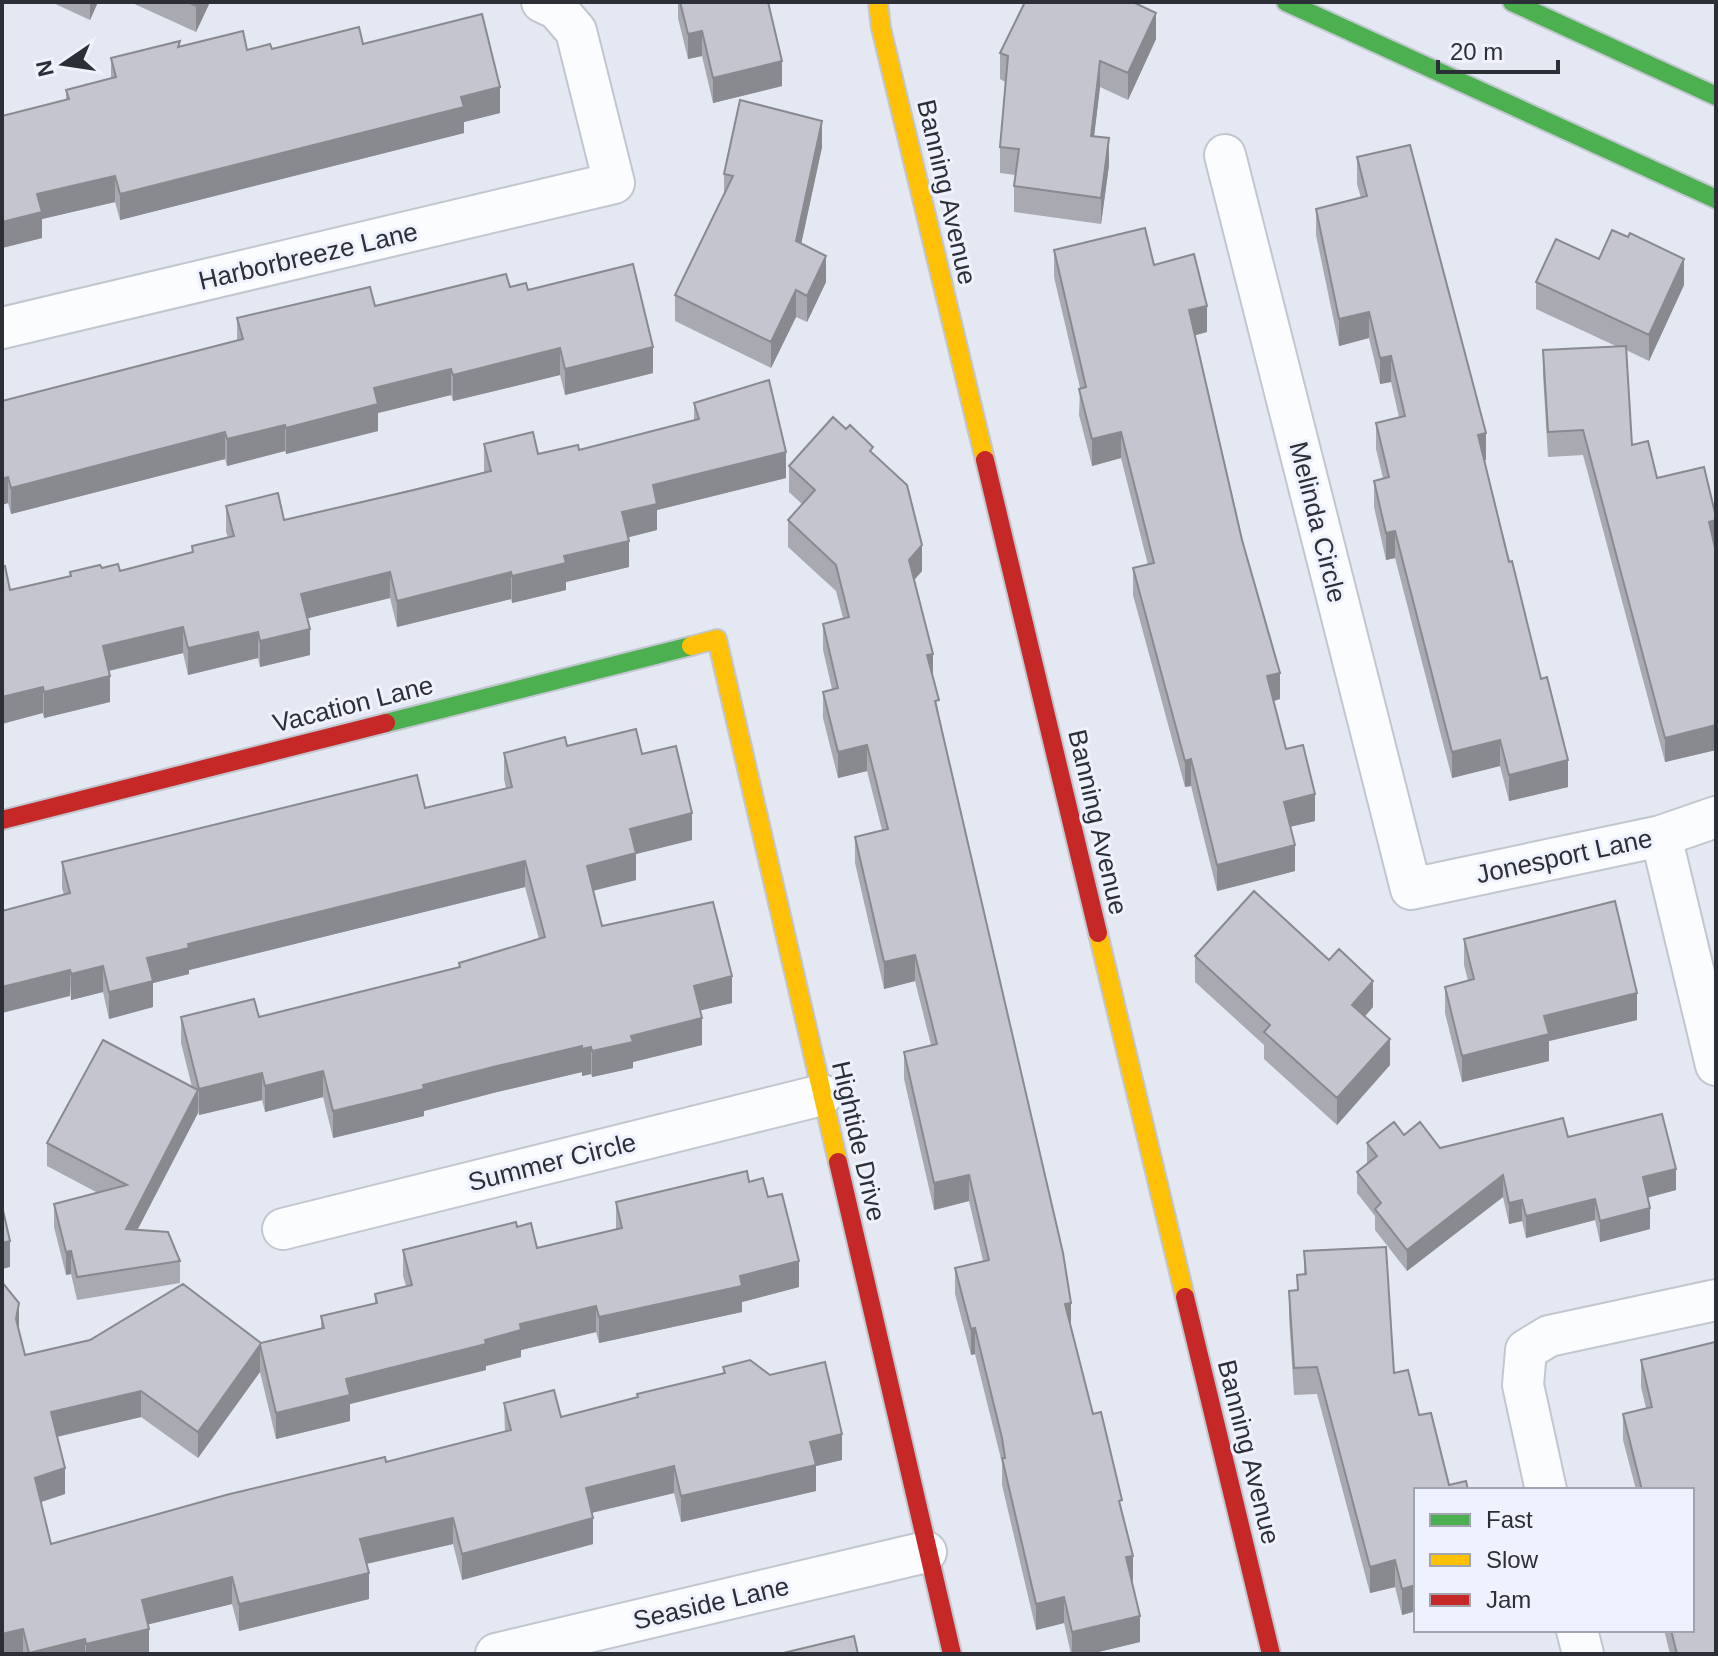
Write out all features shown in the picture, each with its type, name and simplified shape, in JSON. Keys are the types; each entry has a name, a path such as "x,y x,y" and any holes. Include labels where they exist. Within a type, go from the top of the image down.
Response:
{"street":[{"name":"Harborbreeze Lane","path":"2,328 614,183 576,31 557,9 542,2"},
{"name":"Banning Avenue","path":"878,2 888,59 1271,1654"},
{"path":"1286,2 1716,199"},
{"path":"1512,2 1716,96"},
{"name":"Melinda Circle","path":"1225,155 1411,889"},
{"name":"Vacation Lane","path":"2,820 717,639"},
{"name":"Hightide Drive","path":"717,639 952,1654"},
{"name":"Jonesport Lane","path":"1411,889 1661,836 1716,817"},
{"path":"1661,836 1716,1065"},
{"name":"Summer Circle","path":"283,1229 822,1095"},
{"path":"1546,1488 1523,1385 1526,1350 1549,1336 1716,1300"},
{"name":"Seaside Lane","path":"496,1654 926,1552"}],"building":[{"path":"680,2 768,2 782,61 713,78 702,31 688,34"},
{"path":"1025,2 1133,2 1156,13 1128,73 1100,61 1091,136 1109,138 1101,198 1014,186 1019,149 1000,147 1008,56 1000,53"},
{"path":"482,14 500,87 461,97 464,107 120,194 115,176 37,194 42,212 2,222 2,116 69,99 66,90 116,77 111,58 180,41 178,47 243,31 247,50 270,44 272,49 359,27 363,44"},
{"path":"740,100 822,121 796,241 826,256 807,296 796,290 771,342 675,295 733,176 724,174"},
{"path":"1410,145 1486,433 1478,435 1509,562 1512,561 1541,679 1547,677 1568,760 1509,775 1500,740 1452,752 1395,531 1386,533 1374,481 1389,477 1376,423 1405,416 1391,356 1380,358 1369,312 1339,319 1316,209 1367,196 1357,157"},
{"path":"1145,228 1154,265 1194,254 1207,306 1189,310 1242,540 1280,673 1267,676 1286,749 1303,745 1315,794 1284,802 1295,845 1217,865 1191,759 1185,761 1133,568 1154,563 1121,432 1092,439 1079,389 1086,387 1054,250"},
{"path":"1612,230 1628,237 1630,233 1684,259 1649,335 1536,282 1556,239 1599,259"},
{"path":"633,264 653,347 565,369 560,348 453,375 451,369 374,388 378,404 286,428 285,425 227,439 225,432 11,488 8,477 2,479 2,401 243,339 237,318 370,287 375,306 506,274 510,287 526,283 528,290"},
{"path":"1626,346 1632,445 1648,441 1657,478 1704,467 1716,517 1716,520 1709,522 1716,552 1716,725 1665,738 1583,430 1548,432 1543,350"},
{"path":"769,380 786,452 653,485 657,504 622,512 629,541 564,556 566,563 512,576 511,572 397,601 390,572 301,594 310,629 260,641 258,632 188,648 183,627 103,646 110,676 44,692 43,687 2,697 2,567 5,566 10,590 71,576 70,572 100,565 102,568 118,564 120,571 193,552 192,546 234,536 226,506 278,493 284,520 414,490 491,471 484,444 533,432 538,454 578,445 579,450 699,419 694,403"},
{"path":"833,417 846,429 850,425 873,447 870,451 907,485 922,545 909,560 933,654 927,655 939,700 935,701 1063,1253 1071,1303 1065,1304 1093,1414 1101,1412 1122,1500 1119,1501 1133,1556 1126,1557 1140,1616 1072,1632 1064,1597 1036,1604 1002,1458 1005,1458 1002,1438 975,1328 971,1329 955,1268 989,1260 969,1175 934,1183 904,1052 937,1044 915,955 884,962 855,837 888,829 867,745 838,752 823,692 838,688 823,624 849,617 836,565 788,520 815,490 789,466"},
{"path":"636,729 642,754 676,746 692,813 630,829 636,853 587,866 602,926 713,902 732,976 694,986 702,1018 631,1036 633,1042 592,1051 591,1047 582,1049 582,1046 423,1085 424,1089 333,1111 323,1071 265,1086 262,1073 199,1089 181,1017 254,999 259,1017 460,967 459,963 545,937 525,861 188,944 189,948 147,958 153,981 109,992 103,966 71,974 70,970 2,987 2,911 70,893 62,862 417,775 425,808 512,787 504,753 565,737 567,746"},
{"path":"1254,891 1329,960 1339,949 1373,981 1352,1005 1390,1039 1337,1098 1264,1032 1270,1025 1195,956"},
{"path":"1615,901 1637,993 1544,1016 1549,1034 1462,1056 1445,987 1474,979 1464,939"},
{"path":"103,1040 198,1090 126,1229 168,1232 180,1261 77,1277 71,1251 66,1252 54,1204 127,1185 47,1143"},
{"path":"1662,1114 1676,1169 1643,1177 1650,1208 1600,1221 1595,1199 1526,1216 1522,1200 1509,1203 1503,1175 1407,1250 1375,1209 1381,1203 1357,1172 1377,1156 1367,1143 1394,1122 1404,1135 1420,1122 1440,1148 1563,1118 1568,1137"},
{"path":"747,1171 749,1182 763,1178 768,1197 782,1194 799,1261 740,1276 742,1286 599,1317 596,1306 520,1324 521,1330 485,1340 486,1344 346,1379 350,1395 276,1413 260,1345 198,1432 141,1391 51,1412 65,1468 35,1478 51,1544 226,1495 385,1457 386,1462 511,1430 504,1403 554,1390 561,1417 638,1397 637,1394 725,1373 723,1367 750,1360 770,1375 825,1362 842,1434 810,1442 816,1465 681,1496 674,1466 586,1488 593,1518 462,1554 453,1518 360,1539 369,1573 239,1604 232,1577 142,1600 149,1629 86,1644 85,1639 29,1653 23,1629 2,1634 2,1282 19,1303 16,1319 25,1355 90,1340 183,1284 261,1343 324,1328 321,1316 377,1303 375,1294 412,1285 403,1250 516,1222 517,1227 531,1223 537,1248 622,1228 616,1202"},
{"path":"2,1206 10,1241 2,1243"},
{"path":"1386,1247 1394,1373 1408,1370 1419,1415 1431,1413 1449,1485 1466,1481 1468,1488 1414,1488 1414,1586 1402,1589 1395,1560 1370,1567 1317,1367 1294,1368 1289,1291 1298,1290 1297,1275 1306,1274 1304,1251"},
{"path":"1715,1342 1716,1654 1677,1654 1672,1632 1694,1632 1694,1488 1642,1488 1623,1414 1652,1407 1641,1360"},
{"path":"854,1636 858,1654 779,1654"}],"traffic: fast":[{"path":"1286,2 1716,199"},
{"path":"1512,2 1716,96"},
{"path":"386,723 691,646"}],"traffic: slow":[{"path":"878,2 881,28 985,460"},
{"path":"691,646 717,639 838,1162"},
{"path":"1098,933 1185,1297"}],"traffic: jam":[{"path":"985,460 1098,933"},
{"path":"2,820 386,723"},
{"path":"838,1162 952,1654"},
{"path":"1185,1297 1271,1654"}]}
